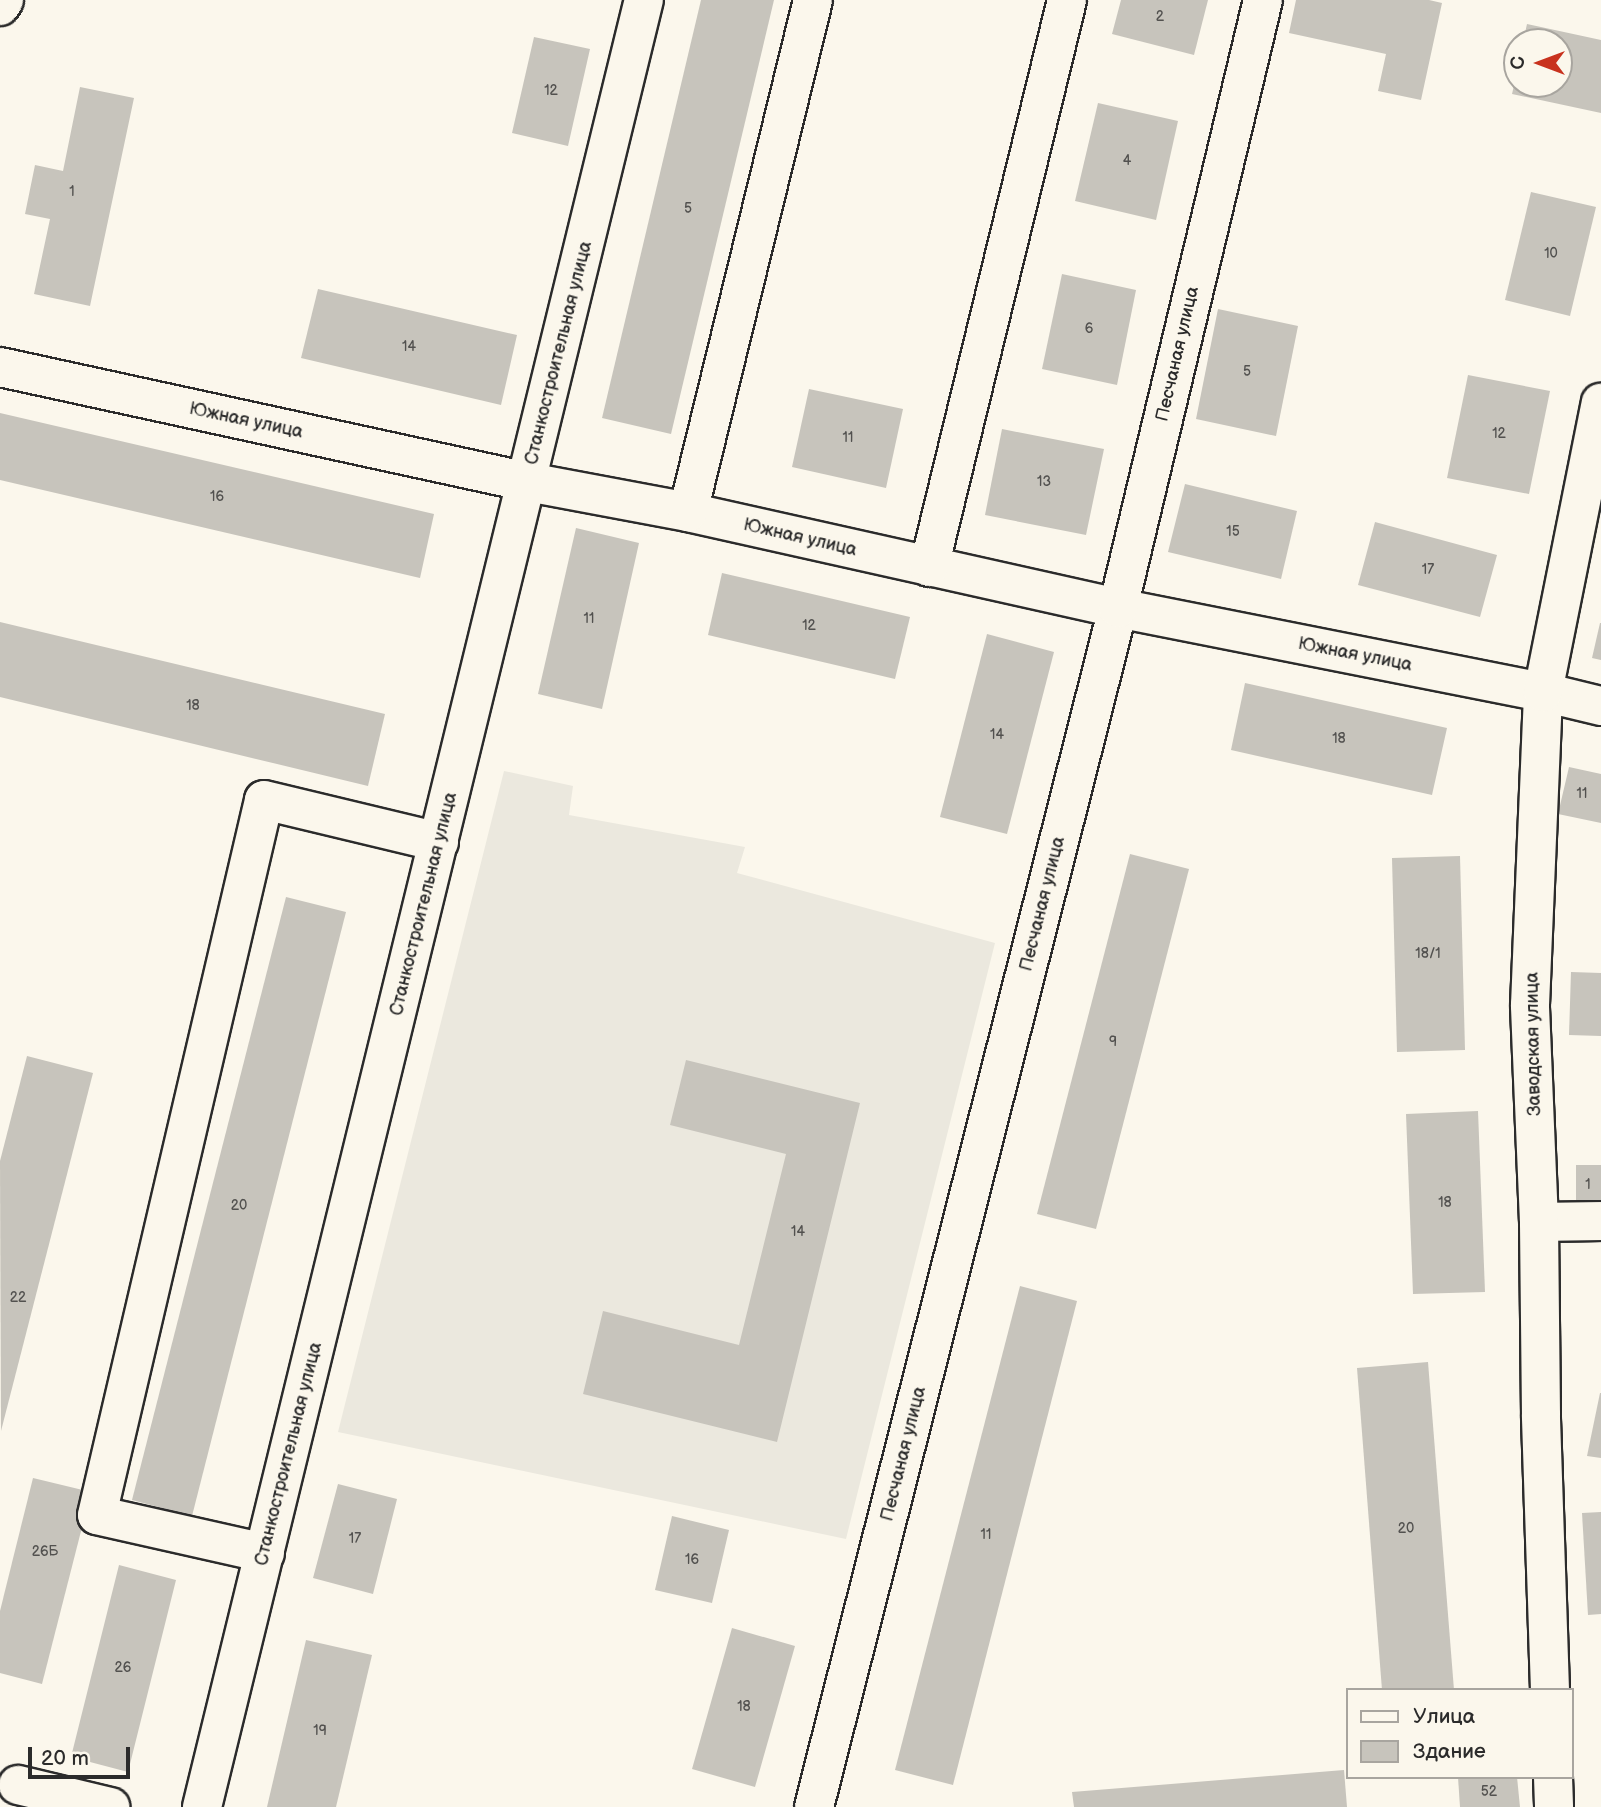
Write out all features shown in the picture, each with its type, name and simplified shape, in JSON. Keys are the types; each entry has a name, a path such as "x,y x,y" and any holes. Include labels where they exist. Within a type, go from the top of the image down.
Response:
{"street":[{"path":"0,6 4,0"},
{"name":"Станкостроительная улица","path":"202,1807 645,0"},
{"path":"688,512 813,0"},
{"path":"929,567 1067,0"},
{"name":"Песчаная улица","path":"814,1807 1118,608 1263,0"},
{"name":"Южная улица","path":"0,367 528,482 688,512 1118,608 1543,692 1601,706"},
{"name":"Заводская улица","path":"1550,1688 1541,1415 1539,1222 1530,1005 1543,692 1586,553 1601,403"},
{"path":"265,1553 97,1515 264,800 439,842"},
{"path":"1539,1222 1601,1221"},
{"path":"1553,1779 1555,1807"},
{"path":"18,1785 110,1807"}],"shaded area":[{"path":"504,771 573,786 569,815 745,847 737,873 995,943 846,1539 338,1432"}],"building":[{"path":"701,0 774,0 671,434 602,418"},
{"path":"1121,0 1208,0 1194,55 1112,34"},
{"path":"1296,0 1429,0 1442,3 1421,100 1378,91 1386,54 1289,33"},
{"path":"1527,24 1546,28 1526,28"},
{"path":"1573,34 1601,40 1601,113 1531,98 1573,98"},
{"path":"534,37 590,49 568,146 512,133"},
{"path":"80,87 134,98 90,306 34,294 50,219 25,214 35,165 63,171"},
{"path":"1098,103 1178,121 1156,220 1075,201"},
{"path":"1531,192 1596,207 1570,316 1505,300"},
{"path":"1062,274 1136,290 1117,385 1042,369"},
{"path":"318,289 517,335 501,405 301,358"},
{"path":"1218,309 1298,326 1276,436 1196,419"},
{"path":"1468,375 1550,391 1529,494 1447,478"},
{"path":"809,389 903,409 886,488 792,467"},
{"path":"0,413 434,514 420,578 0,480"},
{"path":"1002,429 1104,449 1086,535 985,515"},
{"path":"1185,484 1297,511 1281,579 1168,552"},
{"path":"1375,522 1497,555 1480,617 1358,585"},
{"path":"576,528 639,543 602,709 538,694"},
{"path":"722,573 910,617 895,679 708,635"},
{"path":"0,622 385,714 368,786 0,697"},
{"path":"1601,623 1601,660 1592,658"},
{"path":"987,634 1054,652 1007,834 940,817"},
{"path":"1245,683 1447,728 1432,795 1231,750"},
{"path":"1569,767 1601,774 1601,823 1558,814"},
{"path":"1130,854 1189,869 1096,1229 1037,1214"},
{"path":"1460,856 1465,1050 1397,1052 1392,858"},
{"path":"286,897 346,912 192,1516 132,1500"},
{"path":"1571,972 1601,973 1601,1036 1569,1035"},
{"path":"27,1056 93,1073 1,1431 0,1161"},
{"path":"686,1060 860,1103 777,1442 583,1394 603,1311 739,1345 786,1154 670,1125"},
{"path":"1478,1111 1485,1292 1413,1294 1406,1114"},
{"path":"1576,1165 1601,1165 1601,1204 1576,1204"},
{"path":"1020,1286 1077,1301 953,1785 895,1770"},
{"path":"1428,1362 1454,1688 1382,1688 1357,1368"},
{"path":"1601,1393 1601,1458 1587,1456"},
{"path":"33,1478 91,1492 42,1684 0,1673 0,1611"},
{"path":"338,1484 397,1499 373,1594 313,1578"},
{"path":"1601,1512 1601,1614 1588,1615 1582,1513"},
{"path":"672,1516 729,1530 712,1603 655,1590"},
{"path":"119,1565 176,1580 128,1772 71,1757"},
{"path":"732,1628 795,1646 755,1787 692,1769"},
{"path":"306,1640 372,1655 336,1807 267,1807"},
{"path":"1344,1770 1347,1807 1074,1807 1072,1792"},
{"path":"1458,1779 1517,1779 1520,1807 1460,1807"}]}
